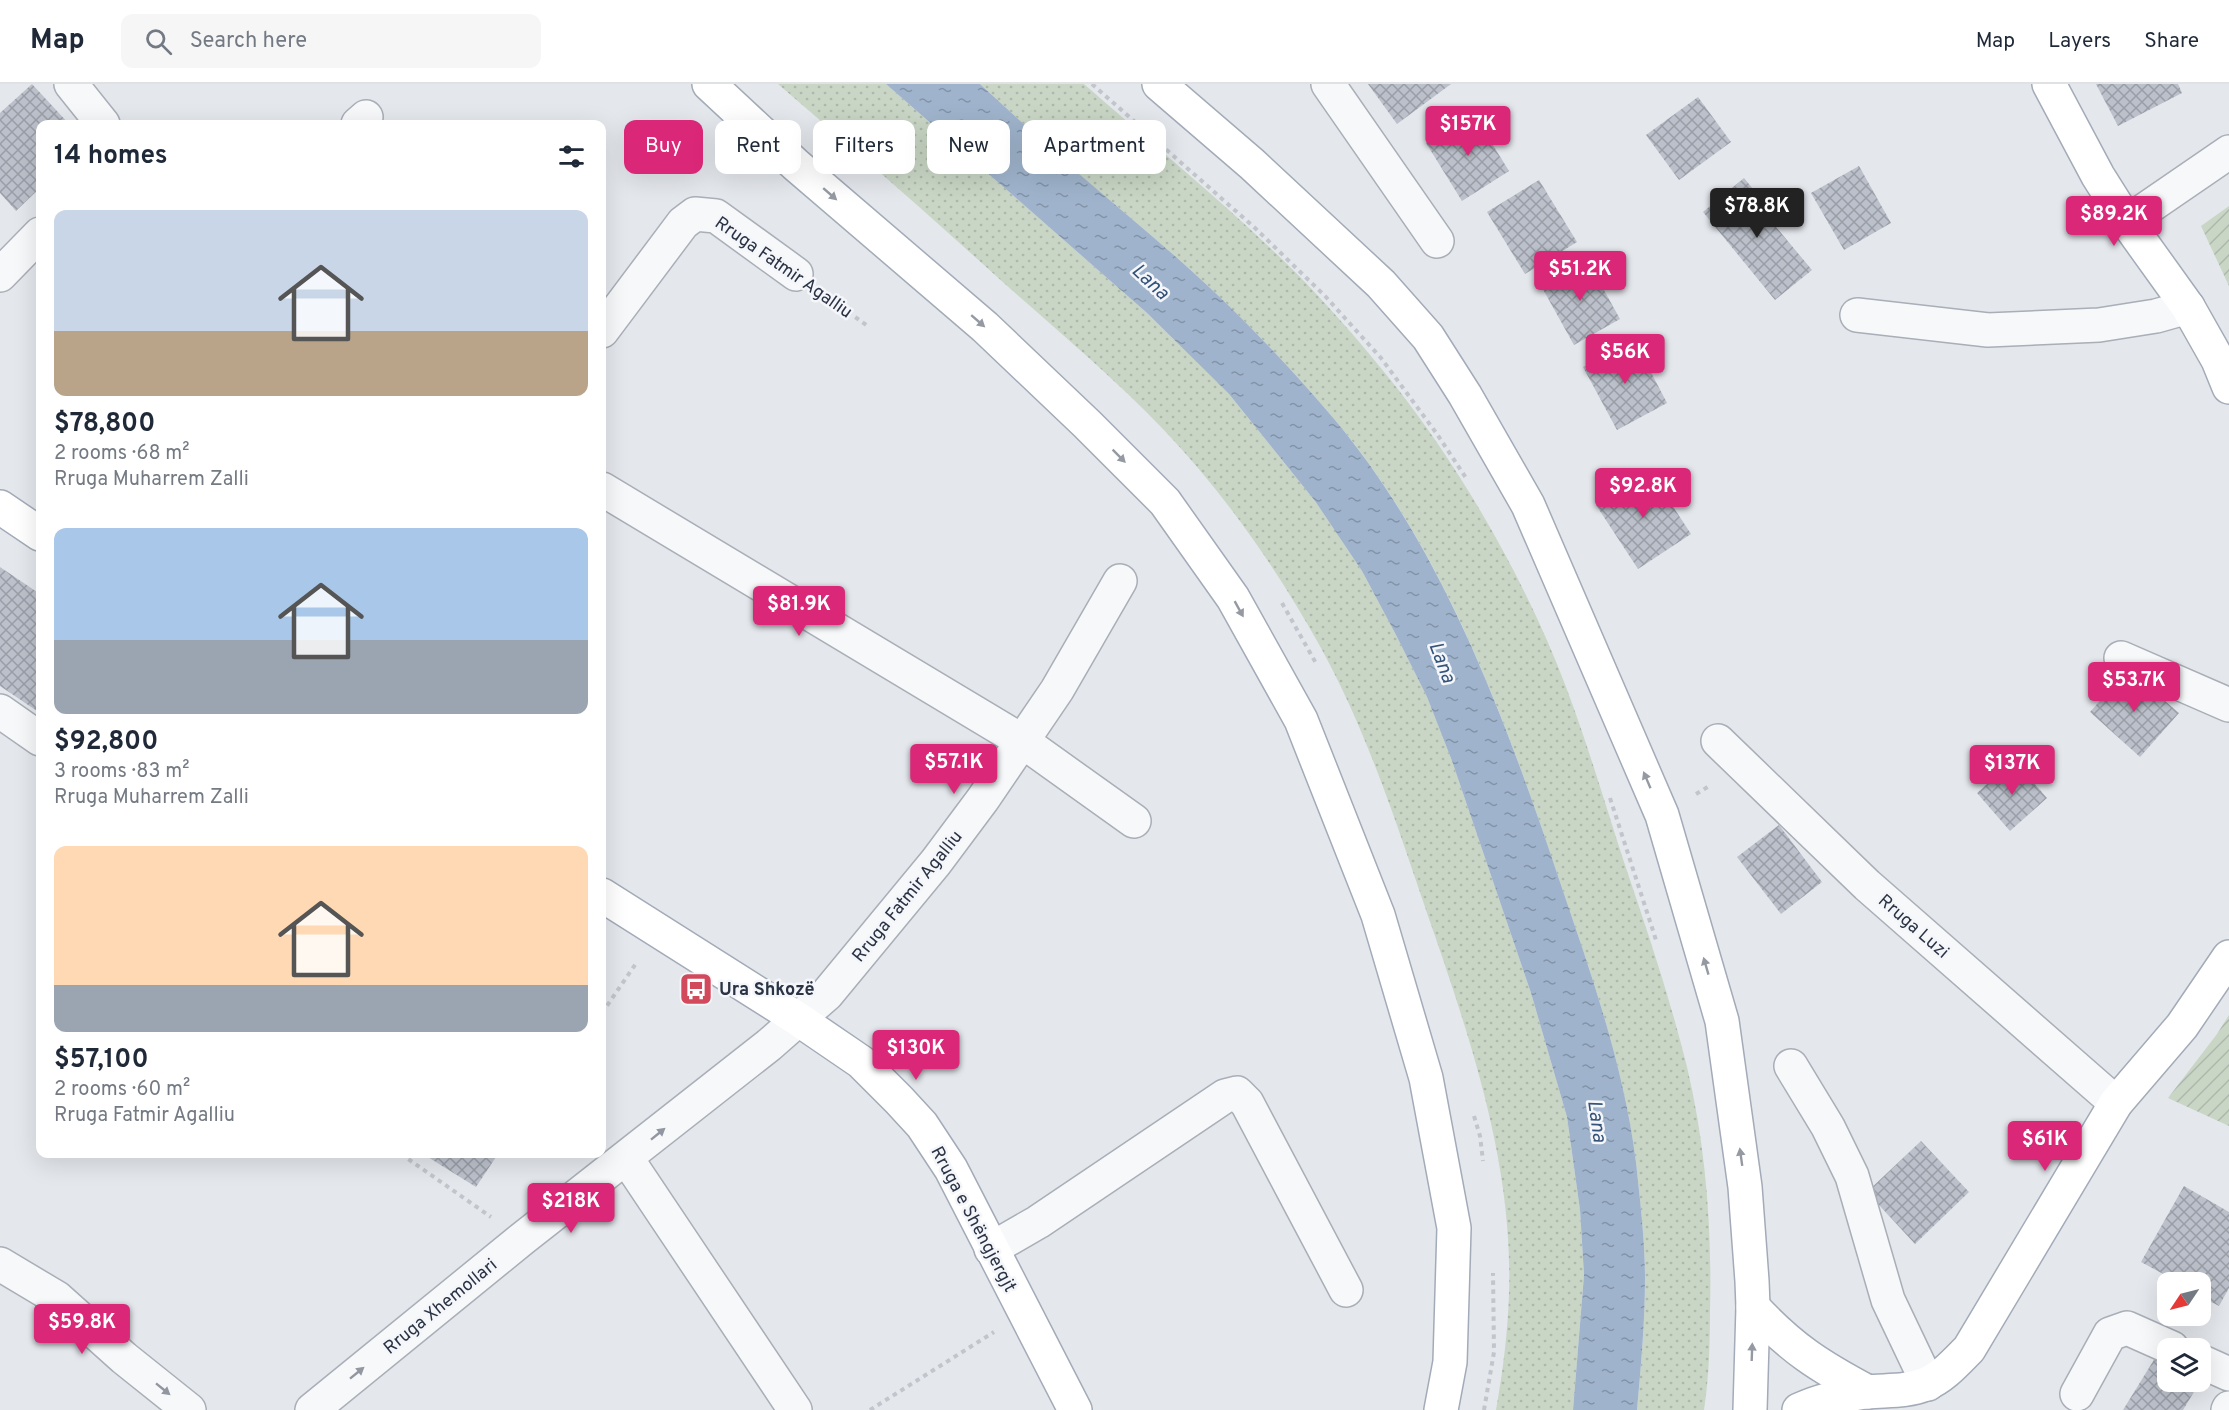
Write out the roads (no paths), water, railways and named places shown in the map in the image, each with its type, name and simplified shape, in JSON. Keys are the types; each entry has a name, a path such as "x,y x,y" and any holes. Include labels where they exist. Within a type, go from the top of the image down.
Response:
{"main road":[{"path":"709,84 796,165 985,327 1088,424 1165,502 1233,598 1301,720 1378,915 1426,1078 1454,1228 1450,1362 1441,1410"},
{"path":"1159,84 1252,164 1381,284 1428,337 1465,395 1528,505 1662,815 1722,1021 1745,1186 1753,1307 1749,1410"},
{"path":"2049,84 2098,176 2127,222 2188,306 2218,360 2229,387"},
{"path":"0,507 36,531"},
{"name":"Rruga e Shëngjergjt","path":"606,898 798,1019 861,1062 879,1078 922,1125 951,1169 1075,1410"},
{"path":"1799,1410 1830,1398 1868,1392 1902,1391 1928,1384 1949,1369 1969,1349 2116,1104 2182,1026 2229,957"},
{"path":"1753,1307 1778,1334 1802,1354 1822,1368 1868,1392"}],"street":[{"path":"71,84 100,120"},
{"path":"1328,84 1437,241"},
{"path":"2127,222 2229,152"},
{"name":"Rruga Fatmir Agalliu","path":"606,326 683,223 695,214 716,216 796,274"},
{"path":"0,275 36,238"},
{"path":"1857,315 1988,330 2098,326 2156,316 2188,306"},
{"path":"606,491 1022,741 1134,821"},
{"name":"Rruga Fatmir Agalliu","path":"798,1019 827,994 936,862 1057,690 1120,581"},
{"path":"2121,658 2229,705"},
{"path":"0,711 36,735"},
{"name":"Rruga Luzi","path":"1718,741 1868,885 2116,1104"},
{"name":"Rruga Xhemollari","path":"312,1410 522,1239 611,1160 769,1045 798,1019"},
{"path":"1791,1066 1828,1126 1852,1176 1888,1300 1928,1384"},
{"path":"991,1249 1038,1222 1225,1096 1237,1093 1247,1103 1346,1290"},
{"path":"611,1160 795,1410"},
{"path":"0,1264 57,1298 124,1358 189,1410"},
{"path":"2077,1394 2110,1334 2127,1328 2157,1341"},
{"path":"2211,1366 2229,1374"}],"water":[{"name":"Lana","path":"886,84 980,84 1022,122 1022,174 1079,174 1184,264 1262,339 1335,420 1374,472 1410,526 1469,642 1519,763 1606,1022 1624,1091 1636,1162 1644,1249 1644,1311 1637,1410 1573,1410 1584,1275 1580,1210 1567,1117 1531,993 1452,761 1427,697 1362,571 1315,501 1229,394 1147,313 989,174 1010,174 1010,120 927,120"}],"place":[{"name":"Ura Shkozë","path":"696,989"}]}
